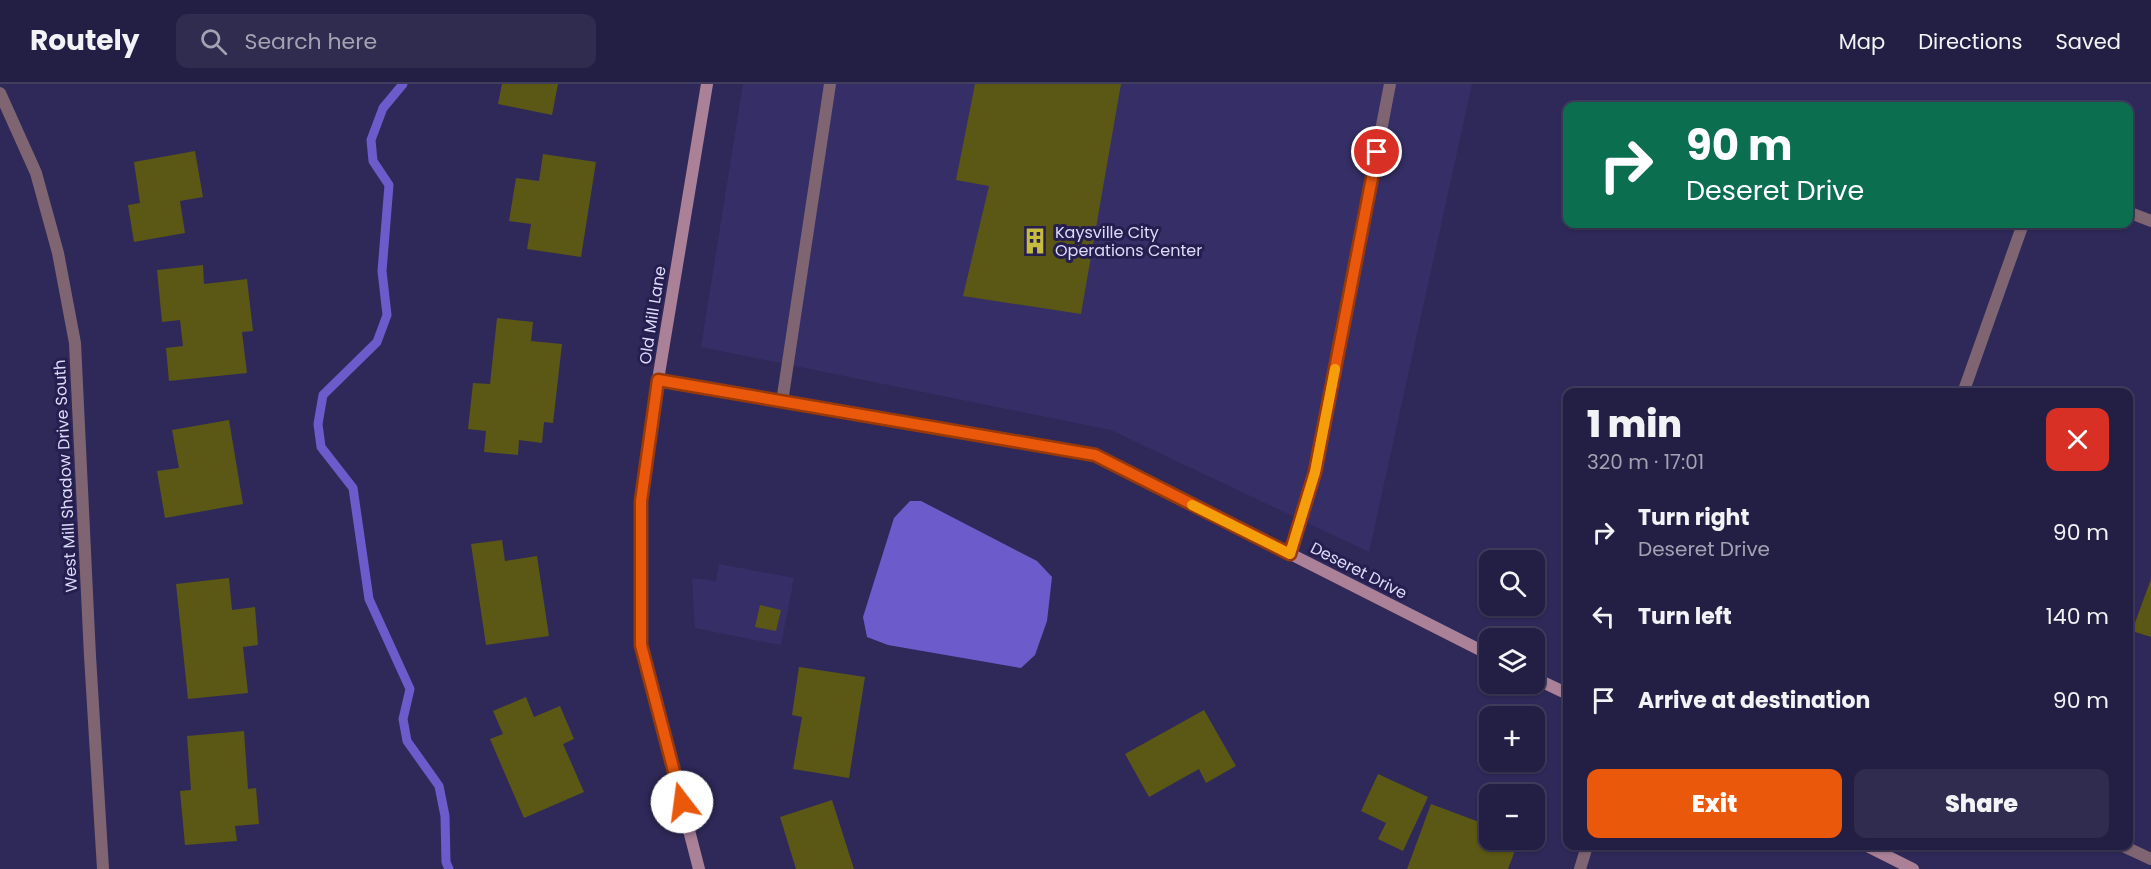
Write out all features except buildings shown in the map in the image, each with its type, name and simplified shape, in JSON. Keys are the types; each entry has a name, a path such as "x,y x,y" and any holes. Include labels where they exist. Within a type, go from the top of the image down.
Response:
{"street":[{"name":"Old Mill Lane","path":"699,869 641,645 641,501 658,380 707,84"},
{"path":"782,402 830,84"},
{"path":"1290,554 1315,472 1390,84"},
{"name":"West Mill Shadow Drive South","path":"0,93 36,173 58,253 75,344 103,869"},
{"path":"2133,214 2151,221"},
{"path":"1965,388 2022,228"},
{"name":"Deseret Drive","path":"658,380 1095,455 1479,649"},
{"path":"1545,683 1563,692"},
{"path":"1580,869 1586,850"},
{"path":"1875,850 1913,869"},
{"path":"2132,850 2151,859"}],"shaded area":[{"path":"743,84 1472,84 1369,552 1111,430 701,347"},
{"path":"910,501 921,501 1037,561 1052,577 1047,621 1035,655 1021,668 888,645 867,637 863,617 894,518"},
{"path":"719,564 794,578 781,645 695,628 692,578 716,581"}],"waterway":[{"path":"403,84 383,108 371,140 373,161 389,185 382,271 387,315 377,342 323,395 318,424 321,447 353,488 369,599 410,689 403,719 407,741 439,786 445,816 446,862 449,869"}],"slow traffic":[{"path":"1192,505 1290,554 1315,472 1335,369"}],"place":[{"name":"Kaysville City Operations Center","path":"1035,241"}],"route":[{"path":"682,802 641,645 641,501 658,380 1095,455 1290,554 1315,472 1377,152"}]}
